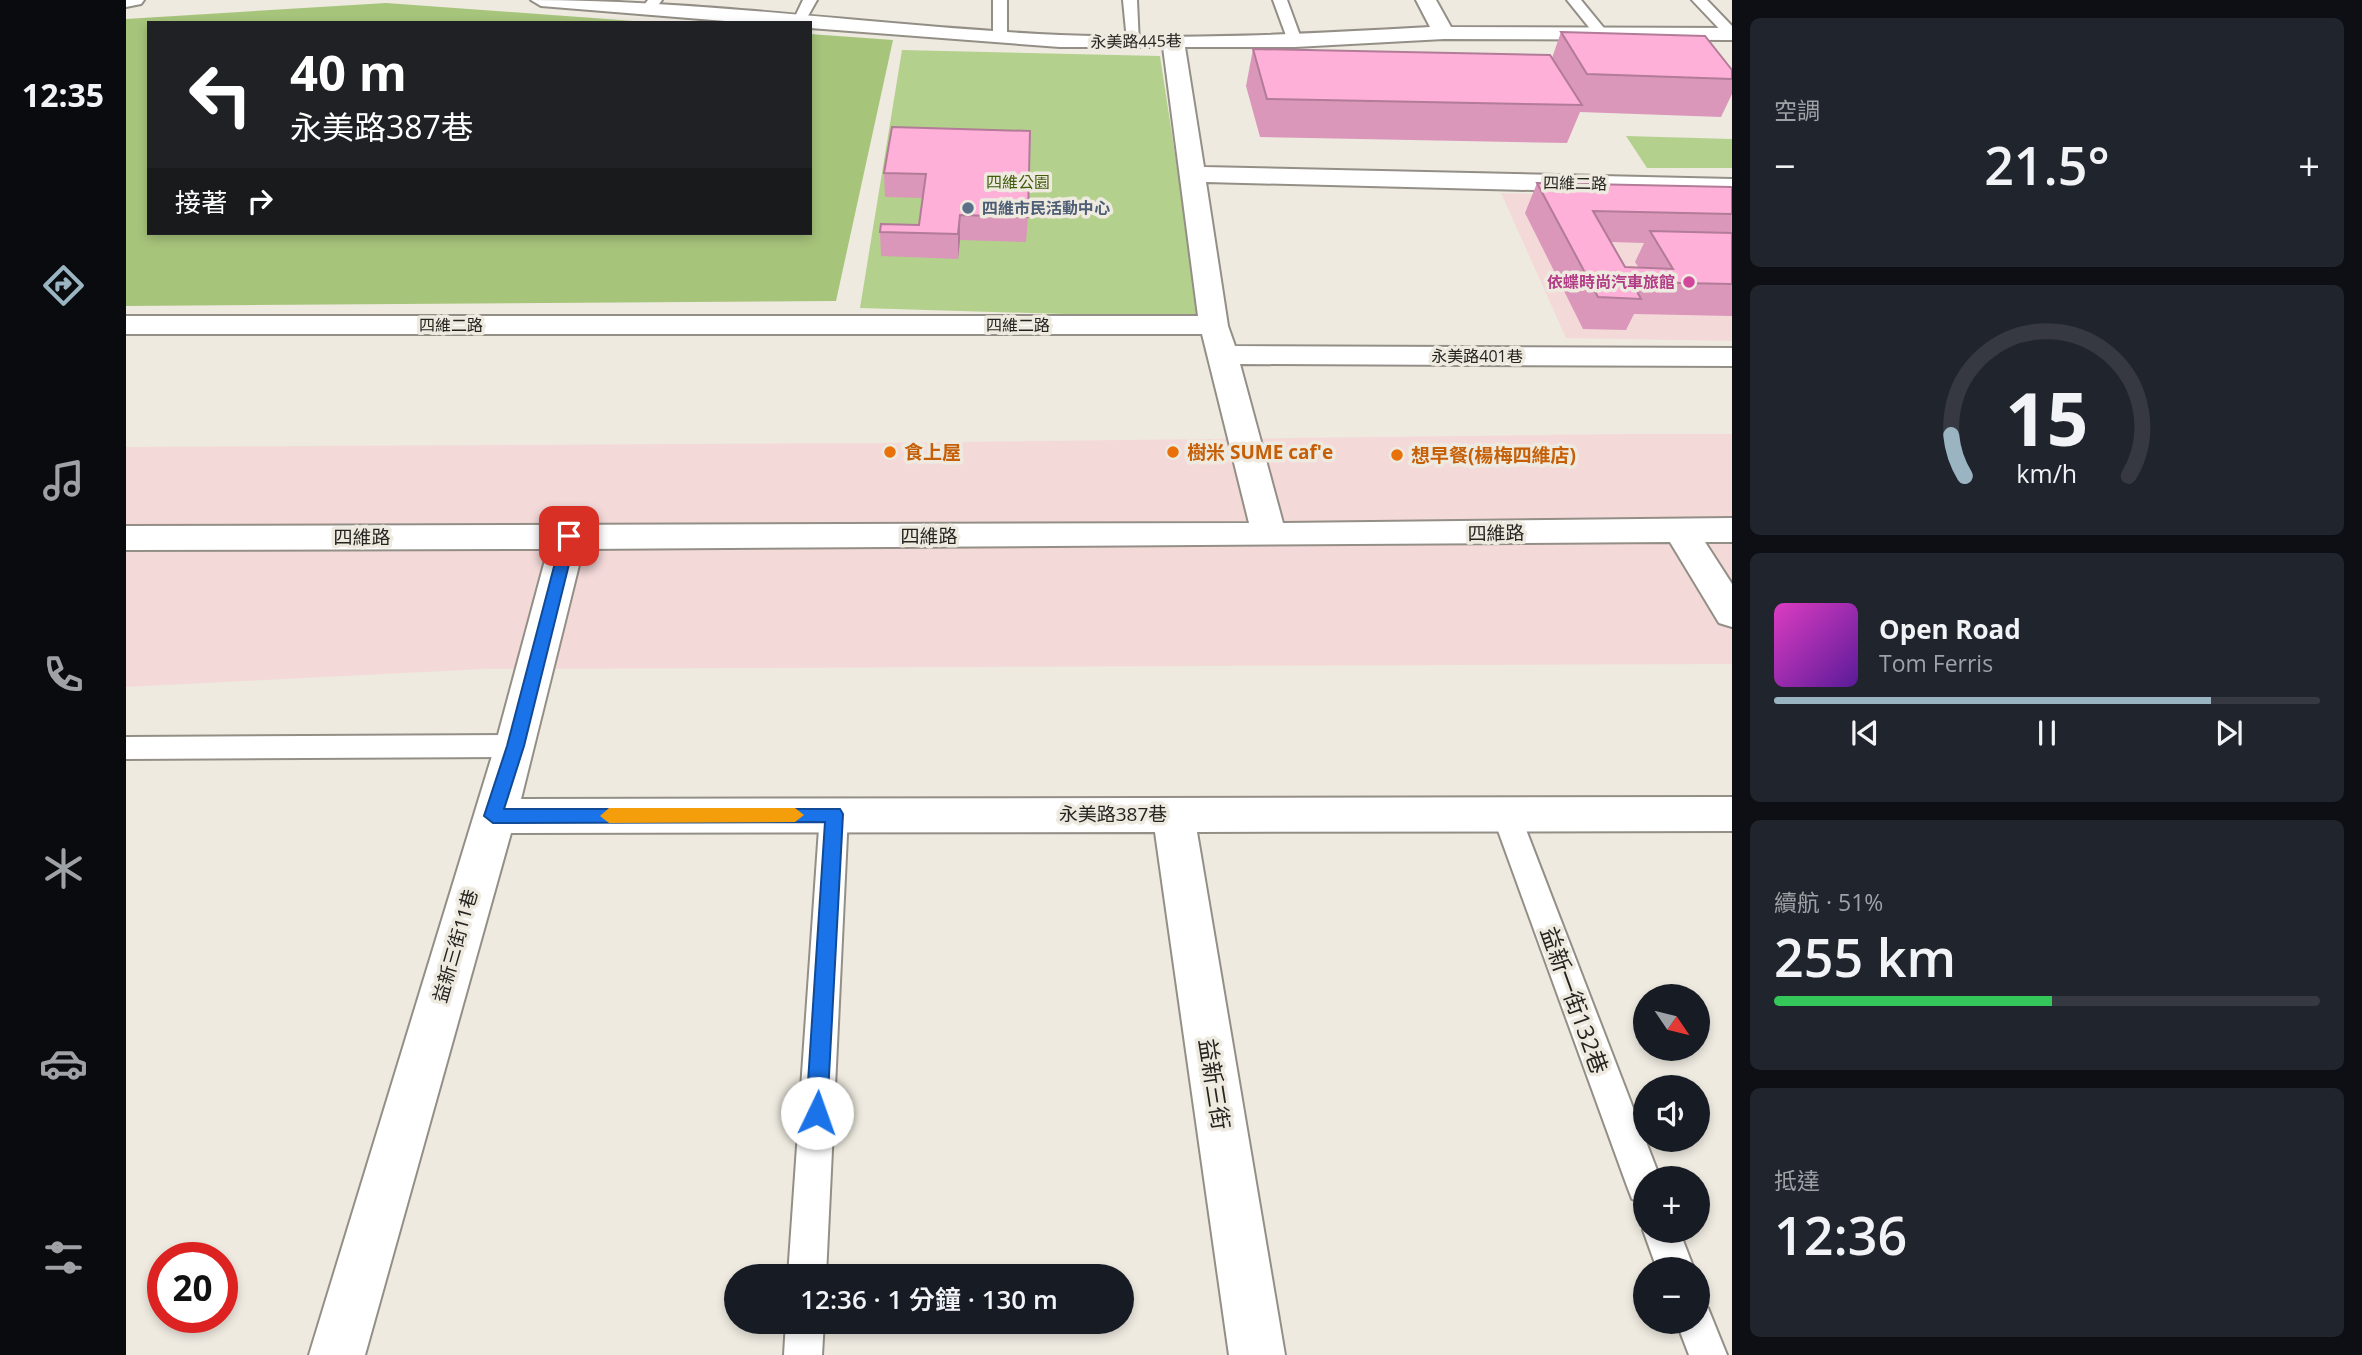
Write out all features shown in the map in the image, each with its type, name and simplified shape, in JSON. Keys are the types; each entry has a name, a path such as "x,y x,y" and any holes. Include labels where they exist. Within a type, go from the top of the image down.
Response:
{"street":[{"path":"126,1 134,0"},
{"name":"永美路445巷","path":"541,0 652,4 810,21"},
{"path":"1426,0 1444,33"},
{"name":"永美路445巷","path":"812,21 1059,41 1295,41 1444,33 1732,34"},
{"path":"1173,40 1218,340 1269,535"},
{"name":"四維二路","path":"1191,174 1732,187"},
{"name":"四維二路","path":"126,325 1218,340"},
{"name":"永美路401巷","path":"1218,340 1732,357"},
{"path":"1680,530 1732,614"},
{"name":"四維路","path":"126,538 1269,535 1732,530"},
{"name":"益新三街11巷","path":"337,1355 515,746 569,536"},
{"name":"益新三街","path":"1173,813 1257,1355"},
{"name":"永美路387巷","path":"493,816 1732,814"}],"lane":[{"path":"798,20 810,0"},
{"path":"1000,0 1000,37"},
{"path":"1130,0 1134,41"},
{"path":"1280,0 1295,41"},
{"path":"1574,0 1601,33"},
{"path":"1699,0 1732,34"},
{"path":"126,748 515,746"},
{"path":"808,1264 834,814"},
{"name":"益新一街132巷","path":"1506,814 1638,1166"},
{"path":"803,1355 804,1334"},
{"path":"1700,1334 1708,1355"}],"shaded area":[{"path":"1501,193 1732,201 1732,341 1566,338"},
{"path":"1732,434 1732,664 485,669 126,687 126,447 876,443"}],"green space":[{"path":"386,3 634,21 147,21 147,235 812,235 812,34 893,40 836,301 126,306 126,19"},
{"name":"四維公園","path":"902,50 1160,56 1200,318 860,308"},
{"path":"1626,136 1732,139 1732,168 1647,168"}],"building":[{"path":"1561,32 1705,36 1732,70 1732,79 1587,74"},
{"path":"1253,49 1550,55 1582,105 1267,99"},
{"path":"892,127 1030,131 1028,217 960,215 958,234 880,232 881,224 919,225 926,174 884,173"},
{"path":"1537,183 1732,187 1732,214 1593,211 1625,267 1673,269 1650,231 1732,233 1732,284 1632,282 1641,299 1598,297"}],"slow traffic":[{"path":"609,816 795,815"}],"place":[{"name":"四維市民活動中心","path":"968,208"},
{"name":"依蝶時尚汽車旅館","path":"1689,282"},
{"name":"食上屋","path":"890,452"},
{"name":"樹米 SUME caf'e","path":"1173,452"},
{"name":"想早餐(楊梅四維店)","path":"1397,455"}],"route":[{"path":"569,536 515,746 493,816 834,814 817,1113"}]}
